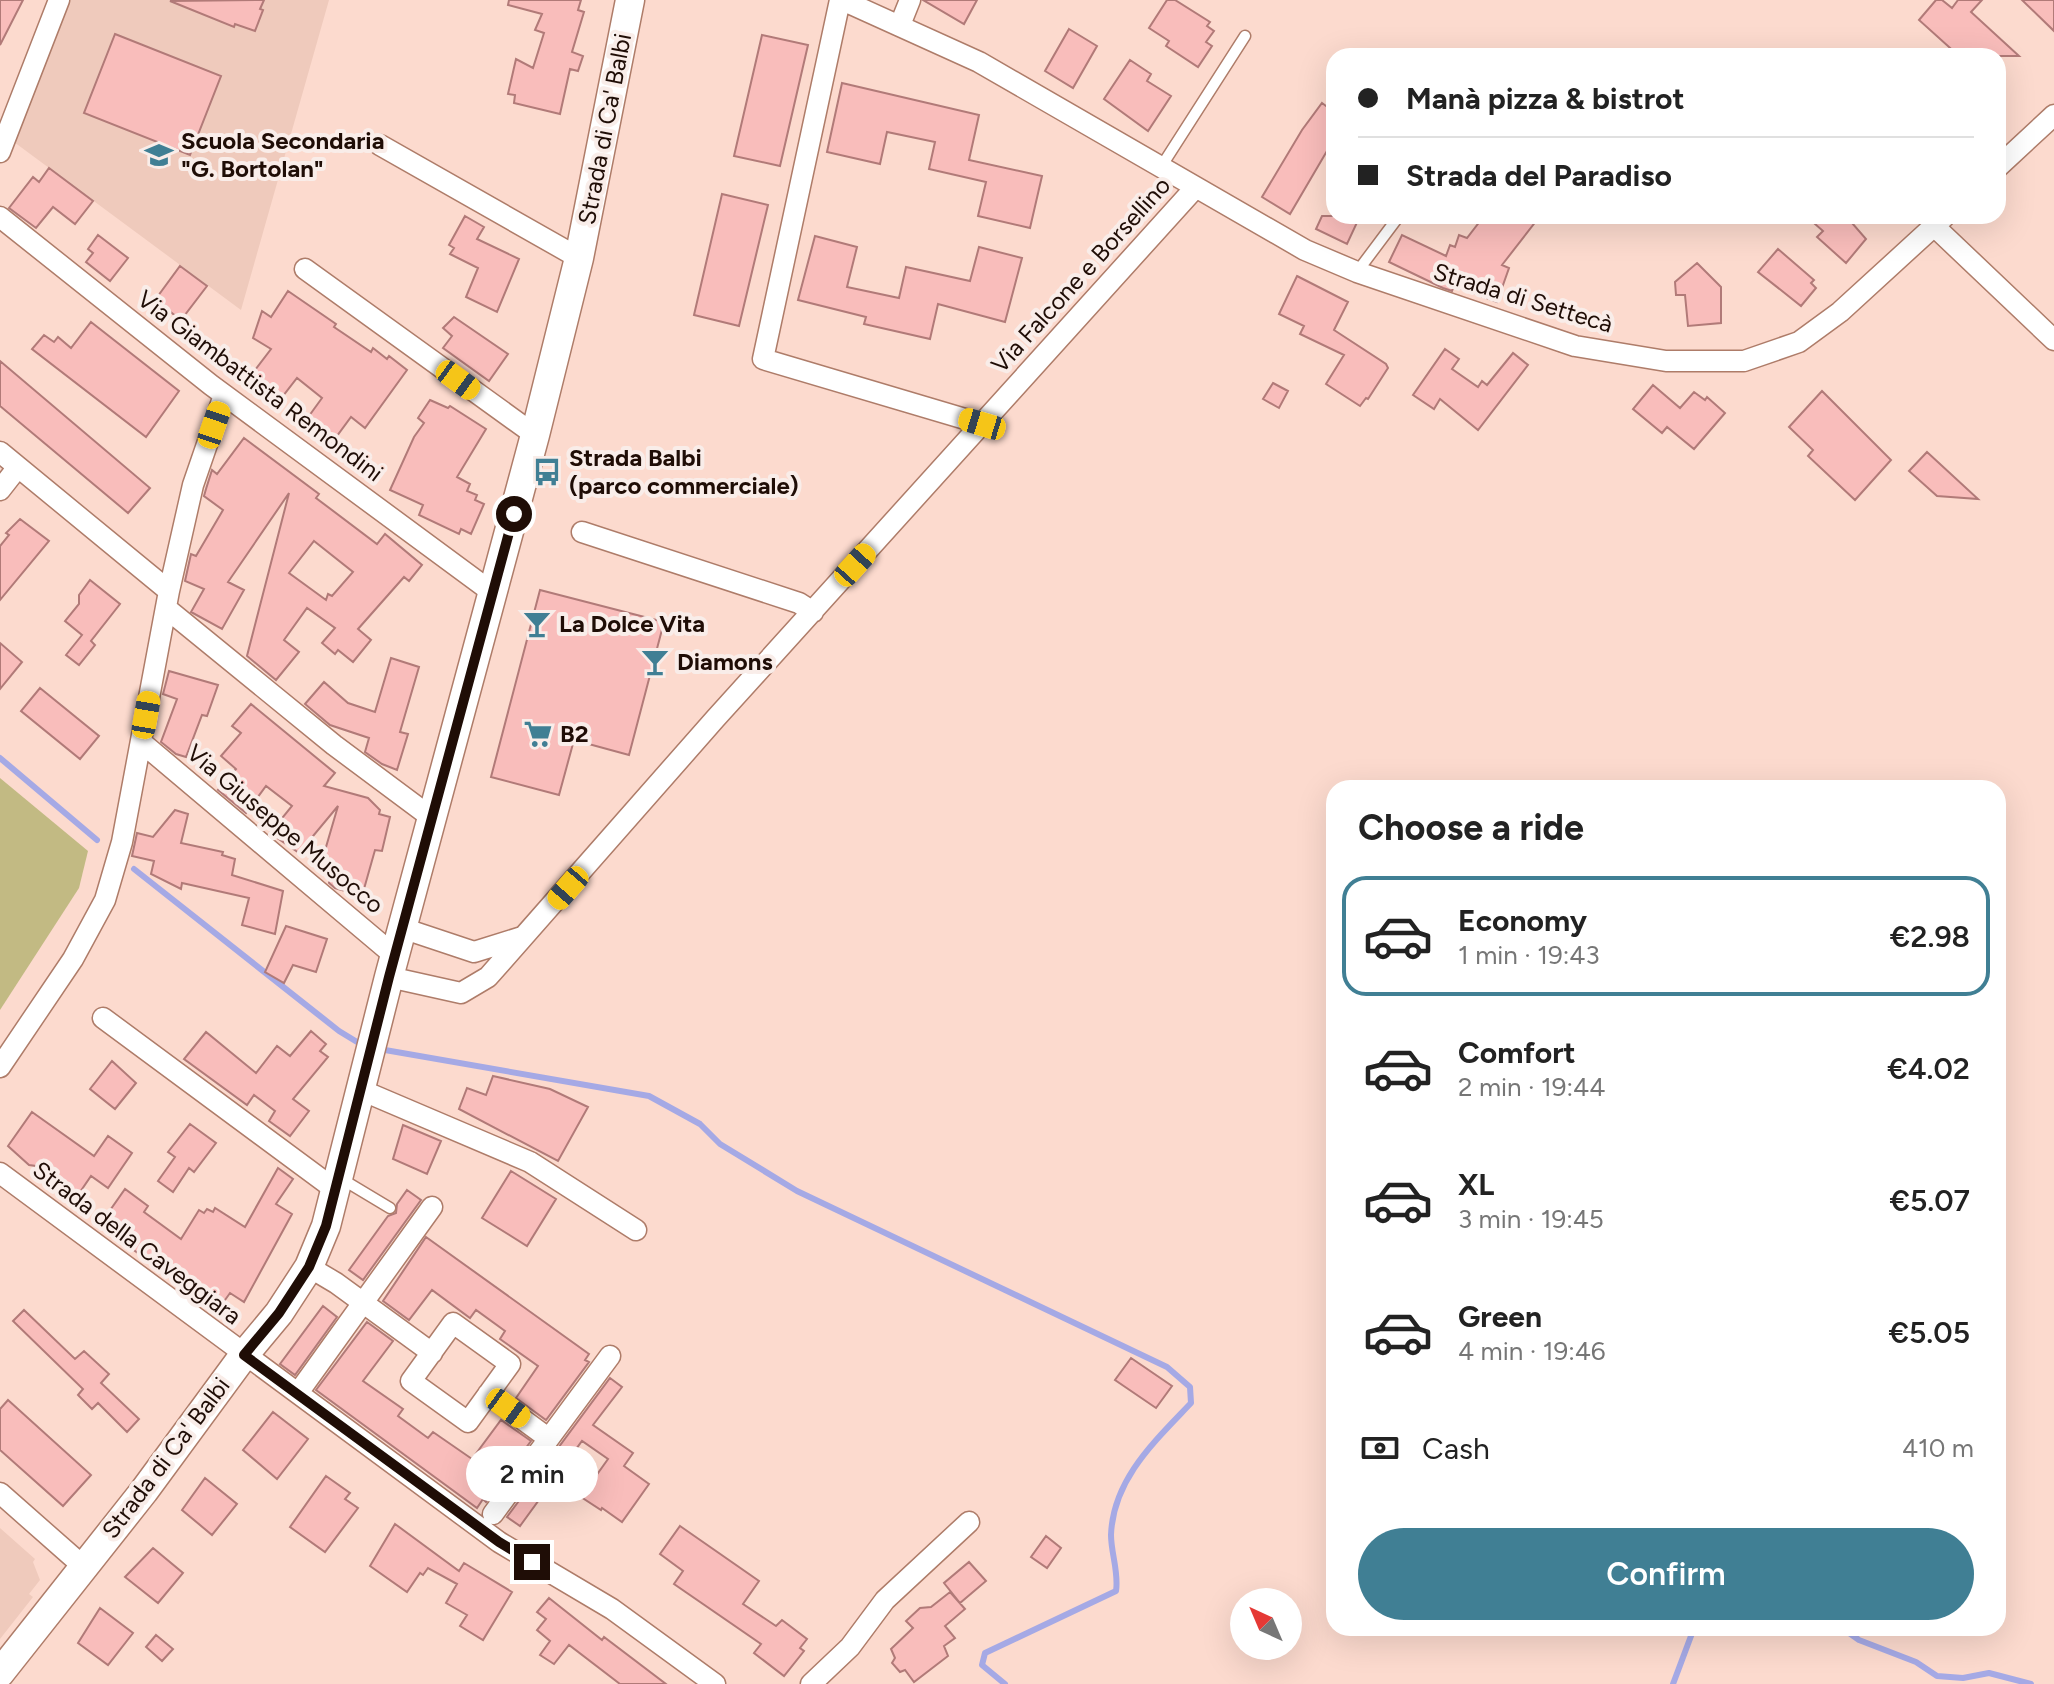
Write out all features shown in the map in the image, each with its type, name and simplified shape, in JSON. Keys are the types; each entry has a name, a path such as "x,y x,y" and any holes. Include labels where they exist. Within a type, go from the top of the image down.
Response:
{"main road":[{"name":"Strada di Ca' Balbi","path":"0,1673 279,1313 309,1267 339,1185 392,966 535,435 579,258 630,0"}],"street":[{"path":"0,152 59,0"},
{"path":"841,0 763,359 982,424"},
{"name":"Strada di Settecà","path":"841,0 979,62 1305,250 1357,272 1575,346 1666,361 1744,361 1799,342 1840,312 1936,224"},
{"path":"900,25 910,0"},
{"path":"2006,160 2054,115"},
{"name":"Strada di Ca' Balbi","path":"380,145 579,258"},
{"name":"Via Falcone e Borsellino","path":"392,966 461,993 488,977 1195,188"},
{"name":"Via Giambattista Remondini","path":"0,217 224,395 493,593"},
{"path":"1942,224 2054,340"},
{"path":"305,269 535,435"},
{"path":"0,1067 73,959 105,900 122,842 193,485 224,395"},
{"path":"0,452 334,745 432,818"},
{"path":"0,490 18,467"},
{"path":"582,532 799,603 813,612"},
{"name":"Via Giuseppe Musocco","path":"141,742 392,966"},
{"path":"402,928 474,952 526,936"},
{"path":"103,1018 339,1185"},
{"path":"361,1090 530,1162 636,1230"},
{"name":"Strada della Caveggiara","path":"0,1173 499,1542 612,1609 715,1684"},
{"path":"303,1386 432,1207"},
{"path":"309,1267 432,1353"},
{"path":"453,1323 510,1364 488,1394 468,1422 411,1381 453,1323"},
{"path":"493,1514 610,1356"},
{"path":"488,1394 548,1438"},
{"path":"0,1493 84,1567"},
{"path":"811,1684 850,1647 885,1600 969,1522"}],"lane":[{"path":"1161,167 1245,36"},
{"path":"1357,272 1393,224"},
{"path":"339,1185 390,1208"}],"shaded area":[{"name":"Scuola Secondaria \"G. Bortolan\"","path":"69,0 329,0 241,310 14,142"},
{"path":"0,778 88,851 79,888 0,1010"},
{"path":"0,1528 35,1559 33,1562 40,1580 29,1594 33,1597 0,1639"}],"building":[{"path":"0,0 23,0 0,45"},
{"path":"264,0 255,31 235,24 234,27 170,1"},
{"path":"509,0 581,0 578,10 584,12 572,52 583,56 578,71 570,69 560,114 514,103 515,95 508,94 516,59 533,68 544,33 535,30 542,14 508,5"},
{"path":"923,0 977,0 964,24"},
{"path":"1167,0 1175,0 1210,22 1207,26 1214,31 1206,42 1212,46 1198,67 1166,46 1169,41 1149,28"},
{"path":"1936,0 1942,0 1952,8 1958,0 1982,0 1971,12 2019,56 2006,56 2006,48 1950,48 1919,20"},
{"path":"2022,0 2054,0 2054,31"},
{"path":"1069,29 1097,46 1073,88 1045,71"},
{"path":"115,34 221,76 190,155 84,113"},
{"path":"762,35 808,45 780,166 734,156"},
{"path":"1130,60 1151,74 1147,81 1171,96 1148,131 1104,99"},
{"path":"842,83 979,115 969,160 1042,176 1030,228 978,216 986,182 929,169 935,142 887,132 880,164 827,152"},
{"path":"1322,103 1326,106 1326,153 1290,214 1262,197"},
{"path":"49,168 93,201 75,224 53,207 36,228 9,208 33,177 39,182"},
{"path":"722,194 768,205 739,326 694,315"},
{"path":"465,216 484,227 477,239 519,259 497,312 466,297 478,268 450,254 454,248 449,245"},
{"path":"1322,216 1326,216 1326,224 1356,224 1347,244 1316,229"},
{"path":"1478,224 1534,224 1502,265 1509,268 1497,302 1454,286 1452,291 1443,288 1389,262 1402,235 1446,256 1450,245 1455,247 1459,235 1467,238"},
{"path":"1815,224 1853,224 1866,239 1846,263 1817,237 1823,231"},
{"path":"98,235 128,258 110,281 86,262 93,253 88,249"},
{"path":"815,236 857,247 847,287 899,298 906,267 970,281 979,247 1022,258 1005,322 938,304 930,339 864,324 866,317 798,300"},
{"path":"1778,249 1814,280 1811,283 1816,288 1801,306 1758,272"},
{"path":"1697,263 1721,287 1721,323 1688,326 1685,295 1676,295 1675,282"},
{"path":"180,266 207,286 181,320 155,300"},
{"path":"1297,276 1348,302 1334,330 1388,368 1360,406 1326,384 1344,355 1300,334 1304,326 1279,314"},
{"path":"288,291 371,352 373,348 387,359 389,356 407,370 365,428 351,417 331,444 301,427 322,398 297,378 279,401 249,378 271,349 253,338 262,311 271,317"},
{"path":"454,317 508,354 489,381 443,348 452,336 443,328"},
{"path":"91,322 179,391 146,437 32,349 44,335 54,342 58,337 71,348"},
{"path":"1445,349 1459,359 1452,369 1478,387 1482,381 1487,385 1513,353 1528,365 1478,430 1440,399 1434,409 1413,395"},
{"path":"0,361 150,488 128,513 0,406"},
{"path":"1273,383 1288,391 1279,408 1263,399"},
{"path":"1653,385 1680,408 1694,392 1705,400 1707,397 1725,413 1694,449 1667,427 1662,433 1633,409"},
{"path":"1822,391 1891,460 1855,500 1808,456 1813,450 1789,427"},
{"path":"430,400 448,408 450,406 486,429 457,477 470,484 467,491 477,495 475,500 484,504 471,534 461,529 459,534 419,515 423,505 390,490 414,437 424,423 418,418"},
{"path":"244,438 319,494 316,498 377,544 385,534 422,565 409,581 404,577 358,629 371,640 353,662 338,650 335,654 322,643 335,628 307,608 284,640 299,652 276,680 247,656 289,493 228,582 244,590 222,629 191,612 204,589 185,581 191,554 196,556 223,510 204,496 212,470 217,474","holes":["314,541 353,572 332,596 328,594 326,600 289,573"]},
{"path":"1927,452 1978,499 1937,496 1909,471"},
{"path":"20,519 49,541 0,600 0,546 9,535 6,533"},
{"path":"90,580 120,604 91,641 95,645 79,665 66,655 82,635 65,621 79,604 79,595"},
{"path":"540,590 664,622 629,755 574,740 559,795 491,777"},
{"path":"0,643 22,662 0,689"},
{"path":"391,658 419,667 400,732 408,734 397,770 365,752 369,738 330,725 305,704 324,682 348,703 375,712"},
{"path":"169,671 218,685 207,716 202,715 186,757 176,754 161,742 177,699 163,694"},
{"path":"40,688 99,736 80,759 21,711"},
{"path":"251,704 335,773 324,786 368,798 380,810 379,814 390,817 382,851 375,850 362,896 335,888 329,883 331,876 319,871 338,806 299,853 270,833 292,806 266,786 246,813 218,790 236,769 221,756 241,733 232,726"},
{"path":"175,810 188,814 181,843 223,852 222,855 235,859 232,875 283,891 275,934 242,925 249,898 182,883 181,889 151,874 154,861 132,856 137,833 153,837"},
{"path":"286,926 327,939 316,972 293,965 284,983 265,972"},
{"path":"311,1031 326,1044 320,1051 328,1057 293,1099 309,1111 290,1136 269,1121 275,1111 254,1095 247,1105 184,1059 206,1032 256,1073 277,1046 290,1056"},
{"path":"112,1061 136,1083 115,1109 90,1089"},
{"path":"493,1076 550,1089 588,1107 558,1161 459,1109 467,1088 486,1095"},
{"path":"32,1112 94,1156 108,1136 132,1153 108,1188 91,1176 78,1195 61,1187 36,1166 29,1165 8,1146"},
{"path":"190,1124 216,1143 194,1172 189,1168 173,1192 158,1181 175,1157 168,1152"},
{"path":"403,1125 441,1141 427,1174 393,1159"},
{"path":"278,1168 293,1179 276,1204 292,1214 244,1302 230,1293 220,1307 99,1226 125,1189 148,1206 144,1212 181,1239 199,1210 213,1212 215,1208 245,1227"},
{"path":"511,1171 556,1199 527,1246 482,1218"},
{"path":"407,1190 421,1200 363,1280 349,1270 388,1216 396,1213 397,1204"},
{"path":"426,1237 589,1354 585,1360 589,1362 546,1420 516,1398 538,1366 500,1339 505,1331 476,1310 470,1318 432,1290 409,1320 383,1301"},
{"path":"323,1306 337,1317 295,1375 280,1364"},
{"path":"24,1310 75,1359 84,1351 109,1374 101,1383 139,1419 127,1432 98,1403 92,1409 78,1395 83,1389 13,1321"},
{"path":"367,1322 393,1341 363,1381 403,1409 398,1416 428,1438 433,1432 472,1459 501,1420 531,1441 486,1502 483,1499 477,1508 316,1390"},
{"path":"1131,1358 1172,1386 1156,1408 1115,1380"},
{"path":"610,1378 622,1387 593,1425 633,1453 624,1466 649,1484 622,1522 601,1510 581,1497 608,1459 582,1441 520,1526 507,1517"},
{"path":"8,1400 91,1475 63,1506 0,1450 0,1409"},
{"path":"273,1412 308,1439 277,1479 243,1450"},
{"path":"326,1476 350,1493 345,1499 358,1508 325,1552 290,1527"},
{"path":"205,1478 237,1504 212,1535 182,1510"},
{"path":"395,1524 459,1571 464,1563 512,1592 483,1640 460,1626 467,1615 446,1603 457,1584 428,1568 423,1575 420,1573 407,1592 370,1566"},
{"path":"680,1526 759,1581 743,1604 776,1626 782,1620 807,1639 800,1648 804,1651 784,1676 754,1653 761,1644 674,1584 683,1571 660,1554"},
{"path":"1046,1536 1061,1548 1047,1568 1031,1557"},
{"path":"153,1548 183,1573 158,1603 125,1577"},
{"path":"969,1562 986,1581 960,1603 944,1583"},
{"path":"950,1592 965,1609 945,1626 955,1638 944,1646 948,1656 914,1682 905,1670 900,1672 892,1663 895,1658 891,1649 913,1628 906,1621 920,1608 931,1607"},
{"path":"549,1598 602,1640 604,1637 666,1684 620,1684 569,1645 554,1664 540,1655 550,1641 537,1630 546,1619 537,1612"},
{"path":"100,1608 133,1633 108,1665 78,1643"},
{"path":"156,1635 173,1649 162,1661 146,1647"}],"waterway":[{"path":"0,758 97,840"},
{"path":"134,869 339,1031 362,1045"},
{"path":"385,1050 649,1096 700,1124 720,1144 797,1191 1167,1367 1190,1387 1191,1403 1138,1462 1119,1496 1111,1535 1116,1591 985,1653 982,1665 1005,1684"},
{"path":"1673,1684 1691,1636"},
{"path":"1853,1636 1916,1662 1937,1676 1963,1678 1989,1673 2031,1684"}],"place":[{"name":"Scuola Secondaria \"G. Bortolan\"","path":"159,155"},
{"name":"Strada Balbi (parco commerciale)","path":"547,472"},
{"name":"La Dolce Vita","path":"537,624"},
{"name":"Diamons","path":"655,662"},
{"name":"B2","path":"538,734"}],"route":[{"path":"514,514 389,977 326,1226 309,1267 279,1313 244,1355 499,1542 532,1562"}]}
